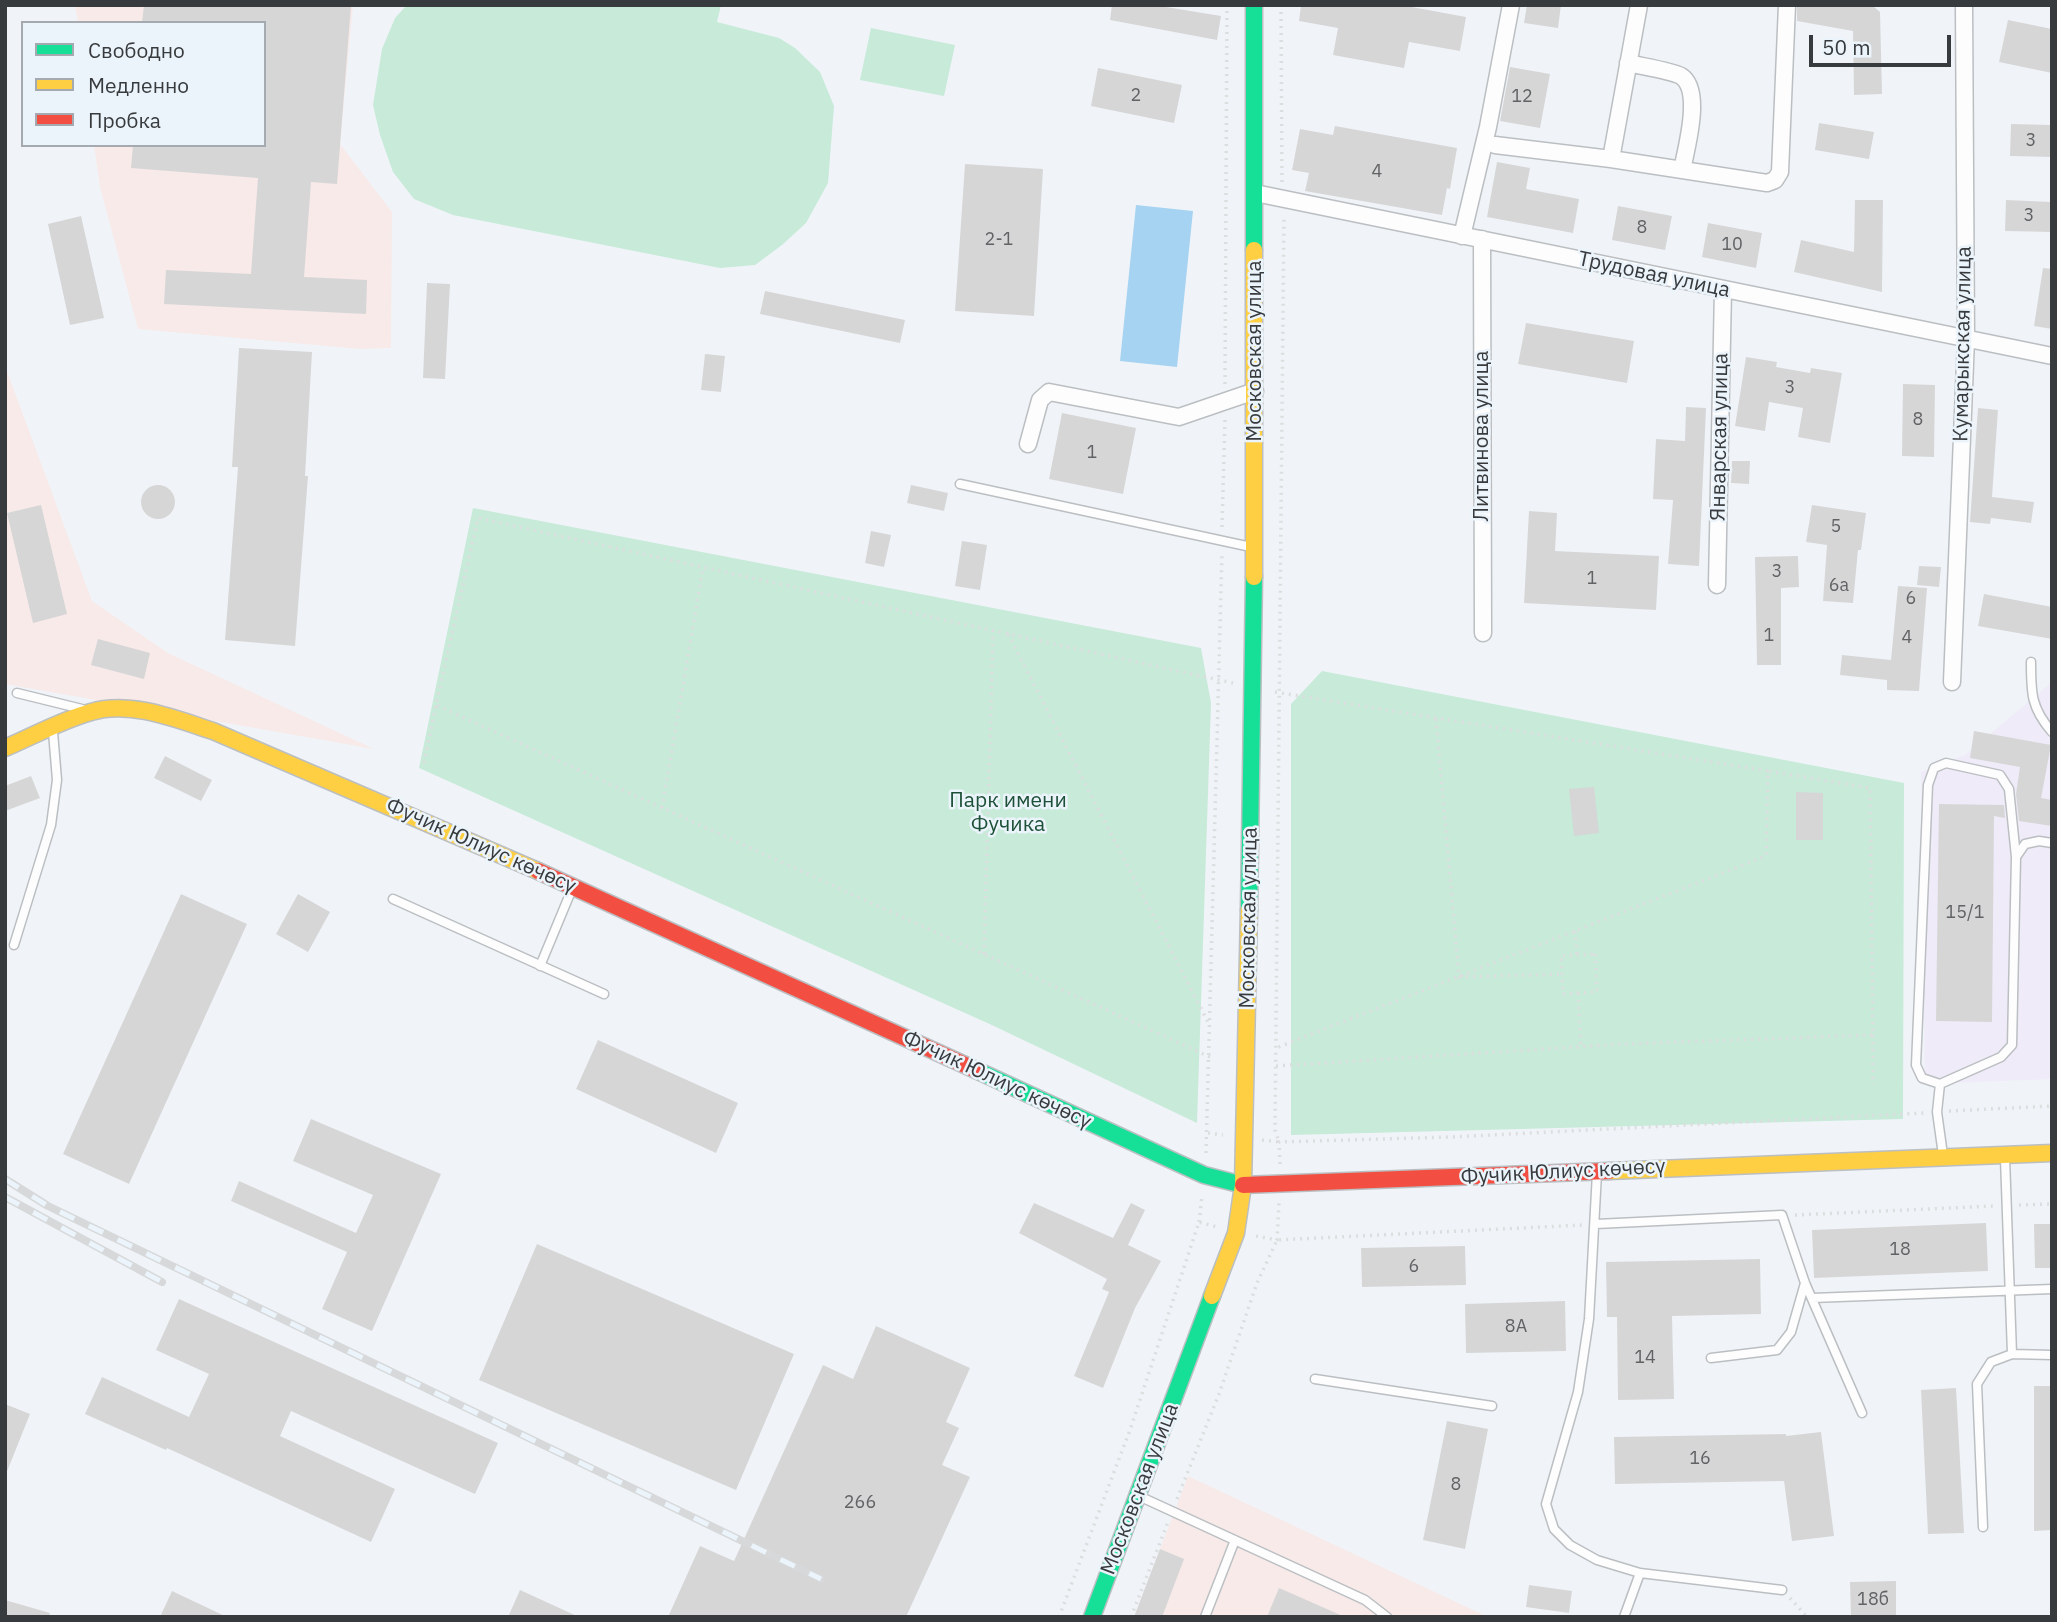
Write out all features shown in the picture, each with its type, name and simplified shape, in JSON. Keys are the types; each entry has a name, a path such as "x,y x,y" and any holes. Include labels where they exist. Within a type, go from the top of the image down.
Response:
{"main road":[{"name":"Московская улица","path":"1092,1617 1236,1233 1243,1185 1254,688 1254,5"},
{"name":"Фучик Юлиус көчөсү","path":"5,748 92,712 130,709 159,714 213,732 573,886 1204,1175 1243,1185 2052,1153"}],"street":[{"path":"1462,236 1488,127 1511,5"},
{"path":"1611,159 1639,5"},
{"path":"1495,145 1611,159 1767,183 1776,180 1780,172 1787,5"},
{"name":"Кумарыкская улица","path":"1952,682 1966,339 1964,5"},
{"path":"1628,63 1682,76 1690,88 1693,105 1682,170"},
{"name":"Трудовая улица","path":"1255,193 2052,356"},
{"name":"Литвинова улица","path":"1482,239 1483,633"},
{"name":"Январская улица","path":"1717,585 1723,289"},
{"path":"1028,444 1040,400 1049,392 1179,417 1255,391"}],"lane":[{"path":"960,484 1254,548"},
{"path":"2031,663 2031,694 2039,718 2052,732"},
{"path":"17,693 92,712"},
{"path":"14,945 51,825 57,780 52,729"},
{"path":"1946,763 2000,775 2009,789 2016,857 2012,1045 2001,1057 1940,1084 1922,1078 1916,1065 1928,785 1934,768 1946,763"},
{"path":"2016,857 2025,845 2039,841 2052,843"},
{"path":"540,966 573,886"},
{"path":"393,900 604,994"},
{"path":"1940,1084 1937,1112 1943,1156"},
{"path":"2005,1155 2012,1354"},
{"path":"1597,1170 1589,1319 1578,1392 1546,1504 1554,1529 1570,1545 1597,1560 1640,1573 1782,1590"},
{"path":"1595,1224 1782,1215 1805,1283 1862,1413"},
{"path":"1712,1358 1777,1350 1791,1332 1805,1283"},
{"path":"1812,1298 2052,1289"},
{"path":"1983,1527 1977,1384 1991,1362 2012,1354 2052,1355"},
{"path":"1315,1378 1492,1406"},
{"path":"1138,1496 1365,1600 1387,1617"},
{"path":"1205,1617 1236,1540"},
{"path":"1624,1617 1640,1573"}],"path":[{"path":"1059,1617 1130,1430 1199,1222 1204,1175 1211,1028 1225,401 1227,5"},
{"path":"1131,1617 1219,1394 1257,1283 1277,1240 1280,1185 1279,1142 1275,1130 1284,199 1281,174 1281,5"},
{"path":"424,763 478,518 1281,694 1870,788 1873,1085"},
{"path":"662,808 704,568"},
{"path":"984,954 993,631"},
{"path":"1008,634 1211,1028"},
{"path":"436,705 1210,1057"},
{"path":"1436,718 1459,976"},
{"path":"1276,1048 1766,856 1768,771"},
{"path":"1575,931 1577,955"},
{"path":"1595,954 1597,992 1563,994 1561,956 1577,955 1595,954"},
{"path":"1459,976 1562,974"},
{"path":"1578,993 1580,1046"},
{"path":"1276,1066 1580,1046 1873,1035"},
{"path":"1279,1142 1451,1137 2052,1106"},
{"path":"1782,1215 2052,1205"},
{"path":"1199,1222 1236,1233 1277,1240 1595,1224"},
{"path":"1782,1590 1807,1617"}],"shaded area":[{"path":"75,5 353,5 340,144 392,212 391,348 360,349 138,329 100,187 94,147 266,147 266,21 78,21"},
{"path":"5,366 92,601 168,653 374,749 5,684"},
{"path":"2052,682 2052,1079 1925,1084 1921,772 1965,755"},
{"path":"1188,1476 1488,1617 1134,1617"}],"green space":[{"path":"407,5 721,5 717,22 779,38 795,48 820,72 834,106 828,183 806,223 782,245 755,265 720,268 453,215 414,199 393,172 373,105 382,49 395,18"},
{"path":"871,28 955,45 944,96 860,80"},
{"name":"Парк имени Фучика","path":"473,508 1201,648 1211,703 1197,1123 994,1026 419,768"},
{"path":"1322,671 1904,783 1903,1119 1291,1135 1291,704"}],"water":[{"path":"1136,205 1193,211 1177,367 1120,361"}],"building":[{"path":"144,5 351,5 337,184 311,182 304,277 367,280 366,314 164,304 166,270 251,274 258,178 131,168 133,147 266,147 266,21 142,21"},
{"path":"1112,5 1154,5 1221,16 1217,40 1110,20"},
{"path":"1301,5 1401,5 1466,17 1460,51 1409,42 1404,68 1333,55 1338,28 1299,21"},
{"path":"1527,5 1561,5 1558,28 1524,23"},
{"path":"1797,5 1872,5 1880,12 1882,94 1854,95 1853,31 1797,21"},
{"path":"2008,20 2052,29 2052,73 1999,62"},
{"path":"1510,67 1550,74 1540,128 1500,121"},
{"path":"1098,68 1182,85 1174,123 1091,106"},
{"path":"1819,123 1874,132 1869,159 1815,150"},
{"path":"2011,124 2052,125 2052,157 2010,156"},
{"path":"1335,126 1457,148 1450,189 1447,188 1442,215 1305,191 1309,173 1292,170 1300,129 1333,135"},
{"path":"1497,162 1530,168 1526,189 1579,199 1573,233 1487,217"},
{"path":"965,164 1043,169 1034,316 955,311"},
{"path":"1855,200 1883,200 1882,292 1794,272 1801,240 1854,252"},
{"path":"2006,200 2052,202 2052,232 2005,231"},
{"path":"1618,206 1672,216 1665,250 1612,240"},
{"path":"81,216 104,318 70,325 48,224"},
{"path":"1708,223 1762,233 1756,268 1702,257"},
{"path":"2043,268 2052,269 2052,329 2034,326"},
{"path":"427,283 450,284 445,379 423,378"},
{"path":"765,291 905,320 900,343 760,314"},
{"path":"1526,323 1634,341 1627,383 1518,364"},
{"path":"239,348 312,352 305,476 308,476 295,646 225,640 238,467 232,467"},
{"path":"705,354 725,356 721,392 701,390"},
{"path":"1746,357 1777,362 1776,367 1810,373 1811,368 1842,373 1830,443 1798,437 1803,408 1769,402 1765,431 1735,426"},
{"path":"1903,384 1935,385 1934,457 1902,456"},
{"path":"1686,407 1706,408 1699,566 1668,564 1673,500 1653,499 1656,439 1685,441"},
{"path":"1978,408 1998,410 1992,497 2034,502 2031,523 1991,518 1990,524 1970,522"},
{"path":"1062,413 1136,428 1123,494 1049,479"},
{"path":"1732,461 1750,461 1749,484 1731,483"},
{"path":"158,485 170,490 175,502 170,514 158,519 146,514 141,502 146,490"},
{"path":"911,485 948,493 944,511 907,503"},
{"path":"41,505 67,614 33,623 7,513"},
{"path":"1812,505 1866,513 1861,550 1858,550 1853,603 1823,601 1827,545 1806,542"},
{"path":"1529,511 1557,513 1555,551 1659,556 1656,610 1524,603"},
{"path":"871,531 891,535 884,567 865,563"},
{"path":"962,541 987,545 980,590 955,586"},
{"path":"1798,556 1799,587 1781,588 1781,665 1757,665 1755,557"},
{"path":"1919,566 1941,567 1939,587 1917,585"},
{"path":"1898,586 1927,588 1919,691 1887,690 1887,680 1840,675 1842,655 1891,660"},
{"path":"1984,594 2052,607 2052,639 1978,626"},
{"path":"98,639 150,653 144,679 91,665"},
{"path":"1974,731 2051,745 2041,798 2052,800 2052,826 2019,821 2016,794 2020,767 1970,758"},
{"path":"165,756 212,780 201,801 154,778"},
{"path":"31,776 40,798 5,811 5,786"},
{"path":"1594,787 1599,833 1574,836 1569,789"},
{"path":"1796,792 1823,793 1823,840 1796,840"},
{"path":"1939,804 2004,805 2005,818 1994,816 1992,1022 1936,1021"},
{"path":"181,894 247,924 129,1184 63,1154"},
{"path":"298,894 330,912 308,952 276,934"},
{"path":"598,1040 738,1103 716,1153 576,1089"},
{"path":"311,1119 441,1174 372,1331 322,1309 347,1252 231,1201 239,1181 356,1233 373,1195 293,1161"},
{"path":"1034,1203 1113,1238 1131,1203 1145,1210 1128,1245 1161,1261 1135,1308 1103,1388 1074,1376 1109,1292 1102,1289 1107,1279 1019,1233"},
{"path":"1986,1223 1988,1271 1814,1278 1812,1230"},
{"path":"2034,1224 2052,1224 2052,1268 2035,1268"},
{"path":"537,1244 794,1354 736,1490 479,1380"},
{"path":"1465,1246 1466,1285 1362,1287 1361,1248"},
{"path":"1760,1259 1761,1314 1672,1316 1674,1399 1618,1400 1617,1317 1607,1317 1606,1262"},
{"path":"179,1299 498,1443 475,1494 291,1411 280,1436 395,1489 371,1542 167,1448 166,1450 85,1414 102,1377 189,1417 209,1374 156,1350"},
{"path":"1565,1301 1566,1351 1466,1353 1465,1304"},
{"path":"876,1326 970,1368 946,1422 959,1428 942,1465 970,1477 906,1617 668,1617 700,1546 734,1561 823,1365 853,1379"},
{"path":"2034,1386 2052,1386 2052,1530 2034,1531"},
{"path":"1956,1388 1964,1533 1928,1534 1921,1390"},
{"path":"5,1404 30,1414 6,1474 5,1474"},
{"path":"1447,1421 1488,1429 1465,1549 1423,1540"},
{"path":"1821,1432 1834,1536 1792,1541 1784,1481 1615,1484 1614,1437 1786,1436"},
{"path":"1160,1549 1184,1559 1162,1617 1134,1617"},
{"path":"1896,1581 1896,1617 1851,1617 1850,1582"},
{"path":"1529,1585 1572,1591 1569,1613 1526,1607"},
{"path":"1279,1588 1345,1617 1267,1617"},
{"path":"520,1590 579,1617 508,1617"},
{"path":"172,1591 227,1617 160,1617"},
{"path":"5,1600 50,1613 49,1617 5,1617"}],"railway":[{"path":"5,1179 48,1206 821,1579"},
{"path":"5,1197 162,1282"}],"traffic: fast":[{"path":"1254,5 1254,250"},
{"path":"1249,910 1254,577"},
{"path":"976,1070 1204,1175 1243,1185"},
{"path":"1092,1617 1212,1296"}],"traffic: slow":[{"path":"1254,250 1254,577"},
{"path":"5,748 91,712 121,708 153,712 213,731 538,871"},
{"path":"1212,1296 1236,1233 1243,1185 1249,910"},
{"path":"1609,1171 2052,1153"}],"traffic: jam":[{"path":"538,871 976,1070"},
{"path":"1243,1185 1609,1171"}]}
